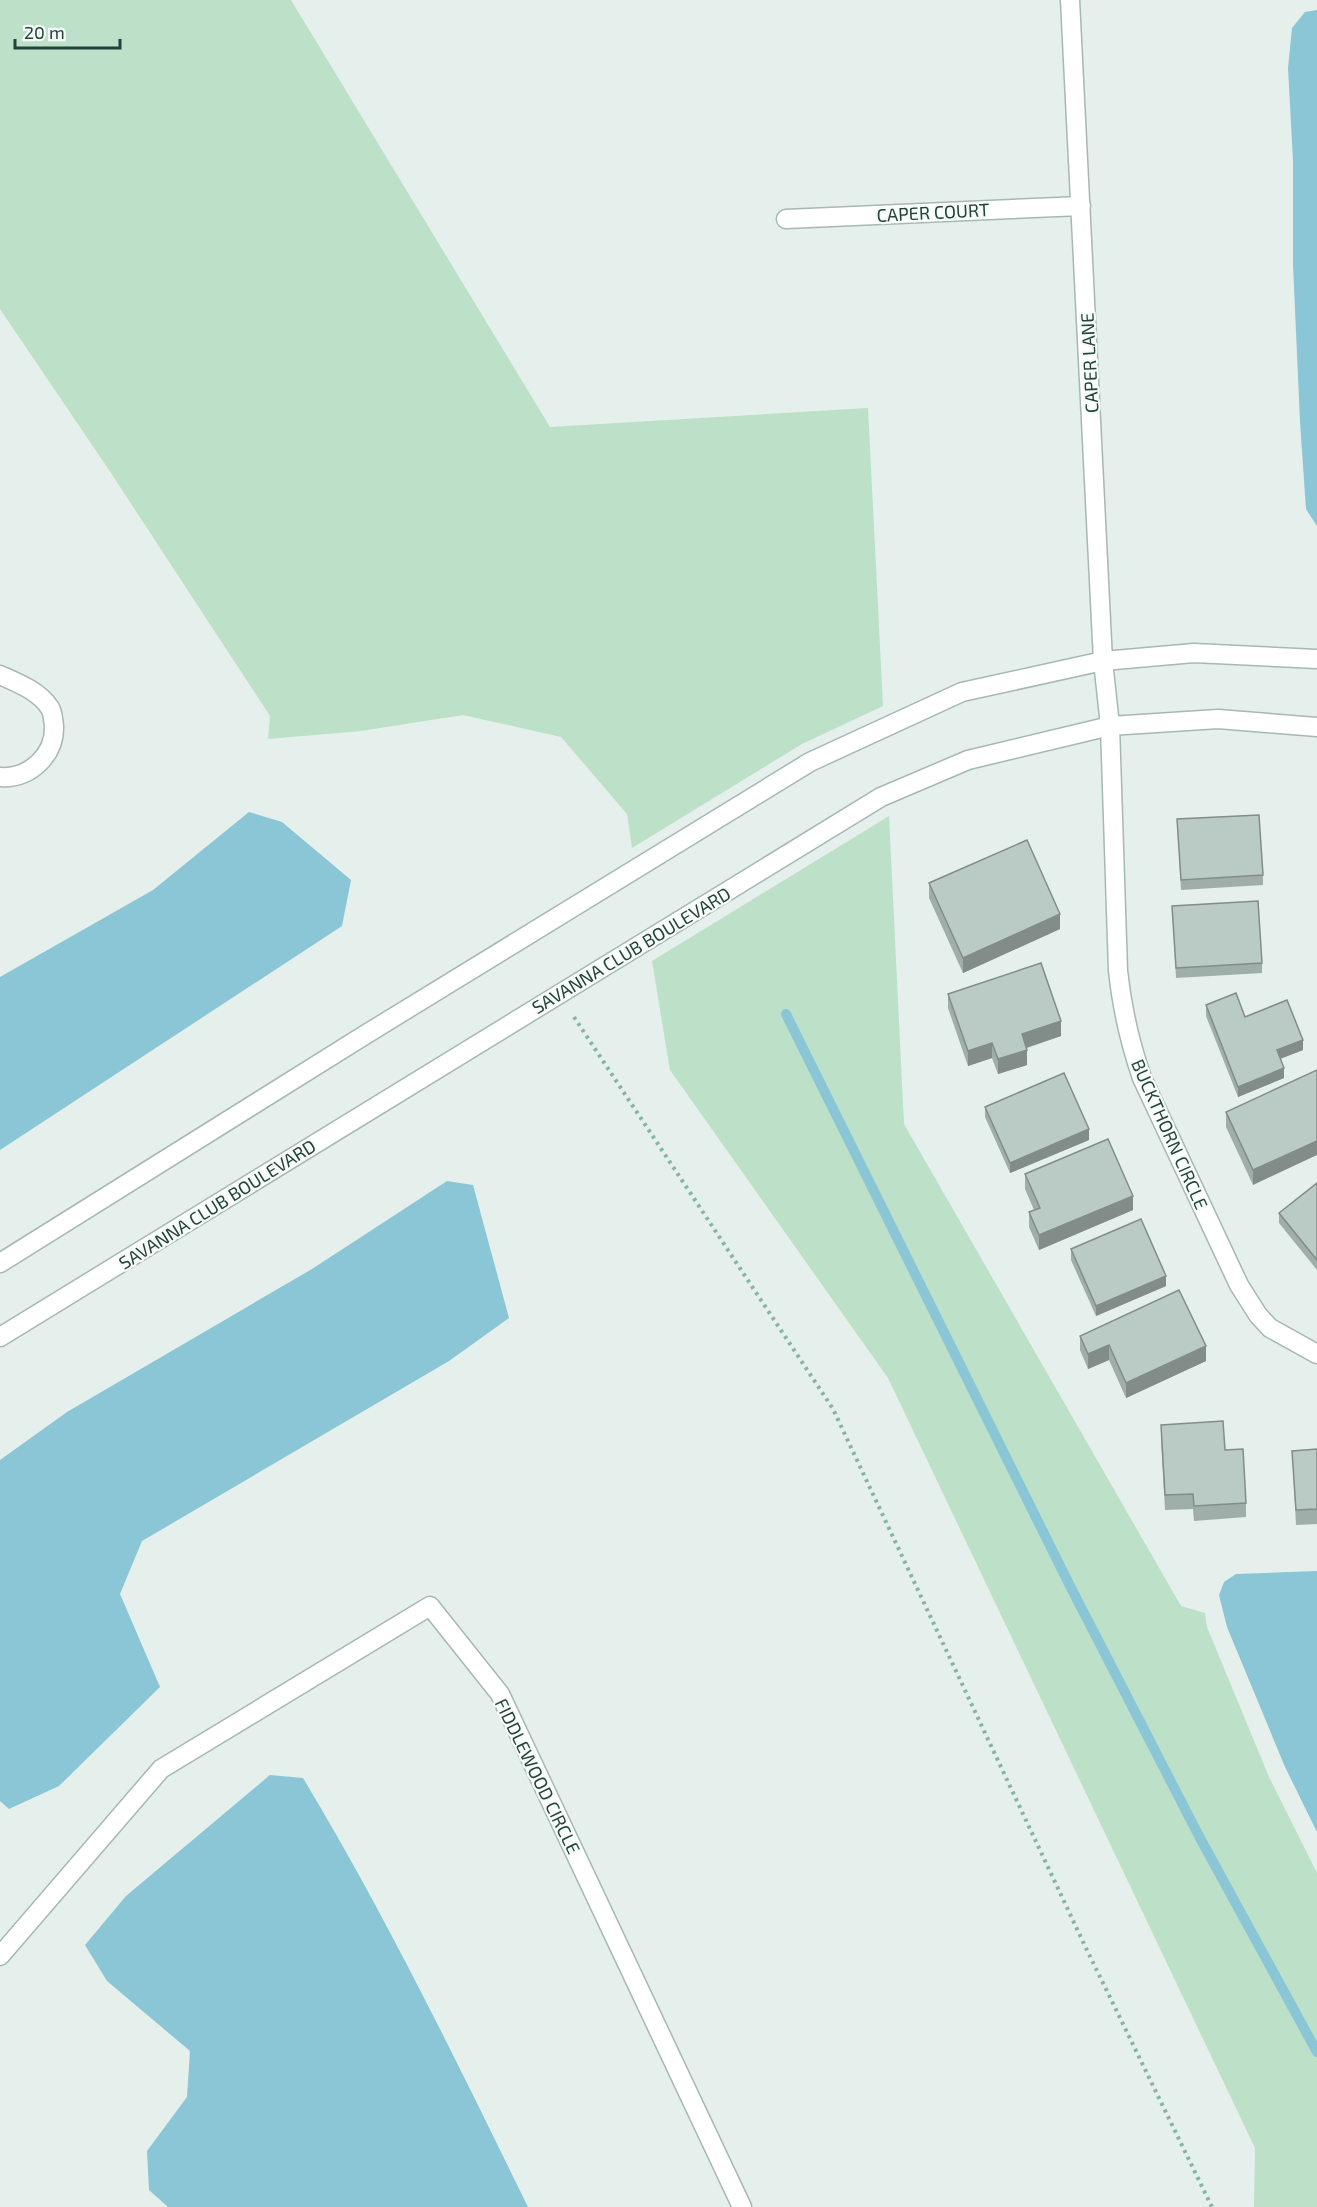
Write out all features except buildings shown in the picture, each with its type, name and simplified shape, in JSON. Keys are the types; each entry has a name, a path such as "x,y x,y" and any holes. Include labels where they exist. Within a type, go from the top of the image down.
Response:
{"street":[{"name":"CAPER LANE","path":"1070,0 1103,661 1110,726"},
{"name":"CAPER COURT","path":"786,219 1081,206"},
{"path":"0,1263 368,1033 810,762 962,692 1103,661 1194,653 1317,659"},
{"path":"0,675 27,688 44,700 52,711 54,738 46,757 36,766 20,774 0,777"},
{"name":"SAVANNA CLUB BOULEVARD","path":"0,1337 881,797 968,760 1110,726 1218,719 1317,727"},
{"name":"BUCKTHORN CIRCLE","path":"1110,726 1119,971 1122,1008 1131,1044 1147,1088 1239,1285 1258,1315 1270,1328 1317,1354"},
{"name":"FIDDLEWOOD CIRCLE","path":"0,1956 161,1769 430,1606 500,1694 742,2207"}],"path":[{"path":"558,994 833,1409 1090,1956 1212,2207"}],"green space":[{"path":"0,0 291,0 550,427 868,408 883,706 802,744 632,848 627,814 561,737 463,715 361,731 268,739 270,716 109,470 0,309"},
{"path":"889,816 904,1124 1181,1606 1205,1613 1207,1627 1269,1777 1317,1873 1317,2207 1254,2207 1255,2148 888,1378 670,1070 652,961"}],"water":[{"path":"1317,10 1317,526 1306,509 1300,422 1293,264 1293,161 1288,68 1292,28 1305,12"},
{"path":"249,812 282,822 351,880 342,926 0,1150 0,977 153,890"},
{"path":"447,1181 473,1185 509,1318 449,1361 142,1541 120,1594 160,1687 59,1786 9,1809 0,1801 0,1460 67,1412 312,1269"},
{"path":"1317,1571 1317,1832 1285,1767 1227,1627 1219,1595 1224,1582 1236,1574"},
{"path":"270,1775 303,1778 392,1936 528,2207 168,2207 149,2190 147,2151 187,2097 190,2051 107,1981 85,1945 126,1896"}],"waterway":[{"path":"786,1014 1068,1582 1200,1838 1317,2052"}]}
